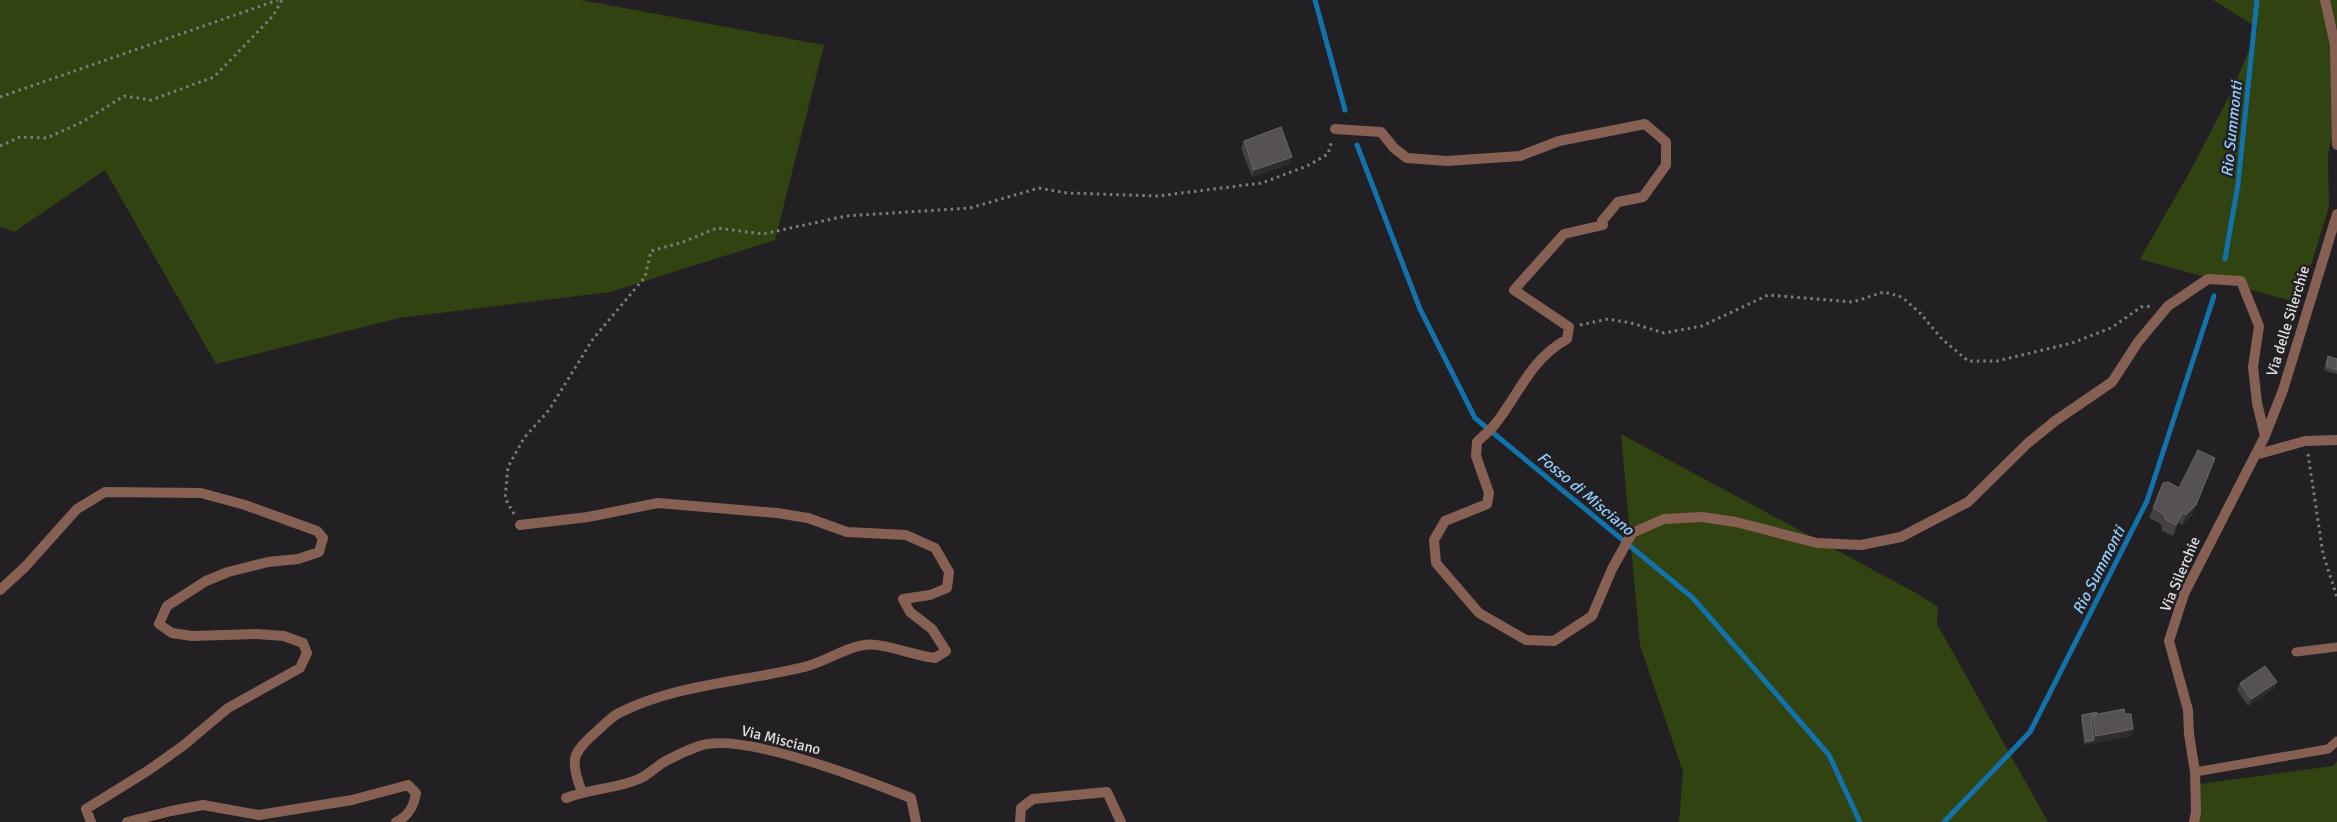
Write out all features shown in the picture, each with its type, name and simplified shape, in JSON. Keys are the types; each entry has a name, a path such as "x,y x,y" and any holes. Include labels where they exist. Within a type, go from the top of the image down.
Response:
{"street":[{"path":"2325,0 2335,45 2337,145"},
{"path":"1335,129 1381,132 1407,158 1447,161 1520,156 1559,141 1645,124 1666,142 1666,165 1643,197 1629,202 1618,202 1602,221 1603,225 1564,234 1514,290 1569,327 1567,339 1556,345 1535,364 1495,425 1477,442 1476,456 1489,493 1487,504 1445,521 1434,540 1436,563 1479,613 1526,640 1554,641 1592,616 1632,533 1664,518 1702,517 1736,522 1817,543 1861,545 1901,537 1968,502 2028,443 2055,421 2112,382 2138,342 2168,306 2208,279 2241,281 2258,326 2253,367 2257,404 2265,436"},
{"name":"Via delle Silerchie","path":"2265,436 2283,390 2337,214"},
{"name":"Via Silerchie","path":"2194,822 2196,812 2195,772 2188,734 2188,710 2169,641 2184,594 2265,436"},
{"path":"2255,455 2305,441 2337,440"},
{"path":"0,590 25,567 77,509 106,492 201,494 245,504 317,531 323,538 319,552 298,559 268,562 228,572 206,581 167,606 159,624 172,633 192,636 248,634 284,636 303,643 307,653 300,668 228,708 184,745 149,770 86,809 91,822"},
{"path":"520,525 588,517 658,503 690,507 730,508 808,518 847,532 906,535 935,548 949,572 947,588 930,595 903,599 910,612 932,629 946,651 935,658 916,656 884,646 864,645 806,666 748,679 707,684 659,697 618,713 588,739 576,756 576,775 582,792"},
{"name":"Via Misciano","path":"566,798 582,792 610,789 641,779 666,762 700,746 731,742 814,762 911,798 916,822"},
{"path":"127,822 171,811 203,806 259,815 352,800 408,786 416,793 414,805 404,818 396,822"},
{"path":"1020,822 1021,808 1033,799 1107,792 1121,822"}],"lane":[{"path":"2296,652 2337,647"},
{"path":"2195,772 2328,749 2337,741"}],"path":[{"path":"0,97 280,0"},
{"path":"0,146 20,137 47,138 84,121 124,96 150,100 214,77 273,16 280,0"},
{"path":"520,525 505,498 508,467 524,438 550,410 593,339 645,277 650,251 683,242 717,228 764,234 846,216 970,208 1039,188 1067,193 1158,196 1262,184 1307,166 1328,154 1335,129"},
{"path":"1569,327 1608,319 1631,323 1664,333 1702,326 1768,295 1853,302 1884,292 1902,297 1921,314 1942,340 1968,361 1998,362 2072,344 2112,328 2142,307 2156,305 2162,314"},
{"path":"2305,441 2323,554 2337,597"}],"green space":[{"path":"0,0 581,0 824,45 775,240 610,292 399,318 216,364 105,170 14,232 0,227"},
{"path":"2213,0 2337,0 2337,115 2328,156 2329,207 2299,303 2140,259 2193,166 2233,89 2258,28"},
{"path":"1621,434 1916,593 1938,607 1937,624 2048,822 1679,822 1683,772 1640,645"},
{"path":"2337,761 2337,822 2198,822 2200,784 2333,766"}],"building":[{"path":"1281,127 1292,157 1254,170 1244,141"},
{"path":"2328,356 2337,359 2337,370 2326,366"},
{"path":"2198,450 2215,458 2196,505 2186,515 2183,512 2176,525 2166,520 2164,514 2153,508 2163,483 2168,482 2179,488"},
{"path":"2265,666 2277,682 2251,699 2240,683"},
{"path":"2124,709 2125,714 2131,714 2133,729 2096,736 2093,715"},
{"path":"2097,712 2091,719 2094,740 2086,742 2082,715"}],"waterway":[{"name":"Fosso di Misciano","path":"1315,0 1345,110"},
{"name":"Rio Summonti","path":"2225,259 2238,184 2257,0"},
{"name":"Fosso di Misciano","path":"1357,145 1420,309 1475,418 1693,598 1829,755 1860,822"},
{"name":"Rio Summonti","path":"1944,822 2030,732 2147,501 2214,296"}]}
